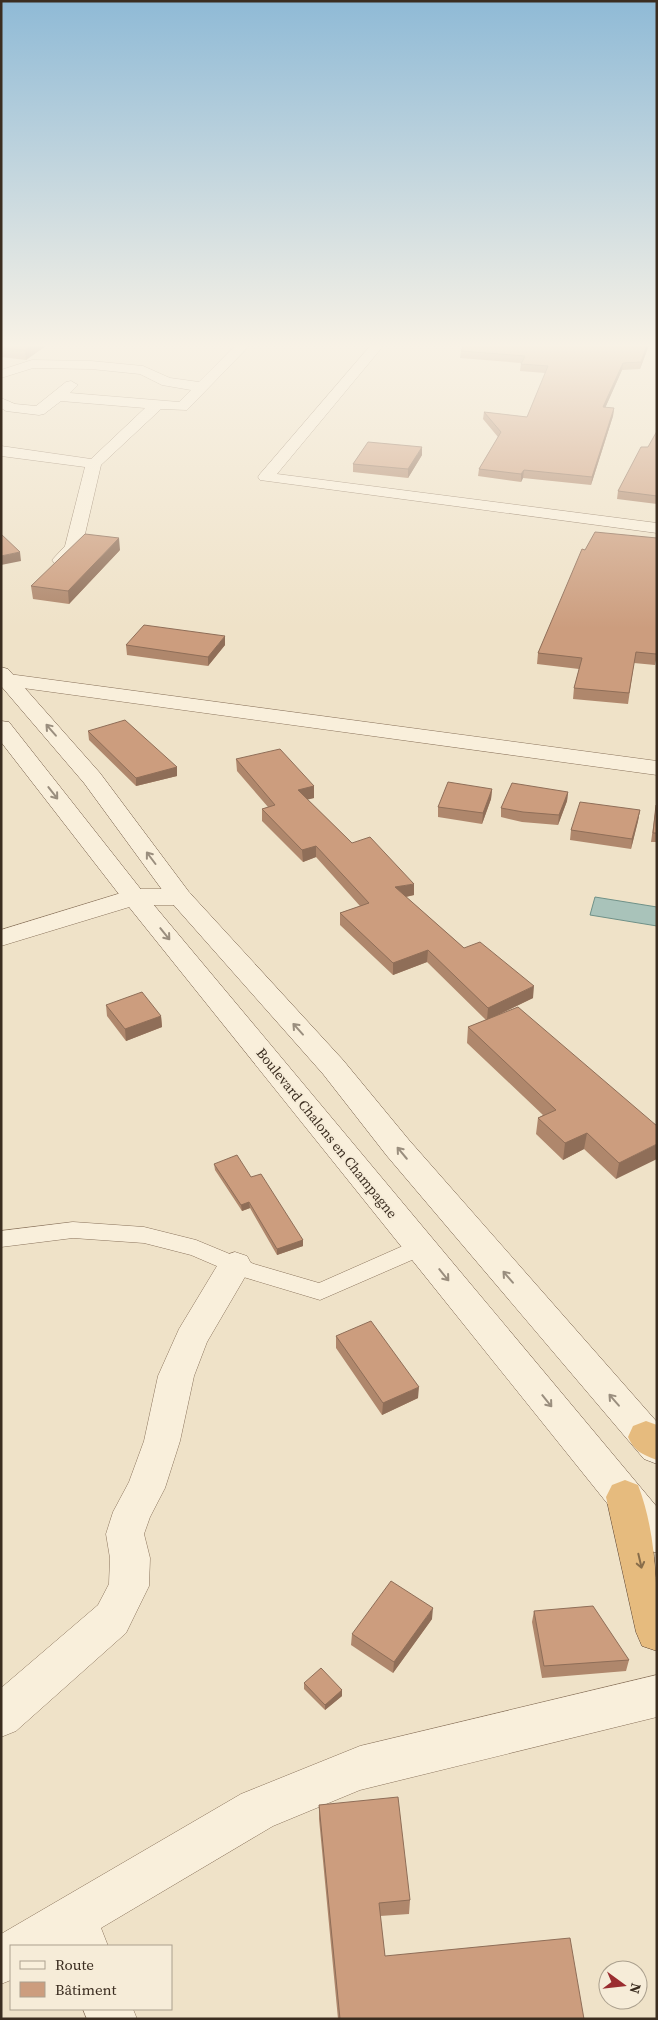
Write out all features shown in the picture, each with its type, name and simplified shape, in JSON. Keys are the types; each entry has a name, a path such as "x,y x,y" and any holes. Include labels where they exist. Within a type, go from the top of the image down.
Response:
{"highway":[{"path":"625,1497 657,1632"}],"street":[{"path":"62,560 74,547 94,464 120,439"},
{"path":"298,439 266,477 657,528"},
{"path":"1,451 94,464"},
{"path":"3,677 657,768"},
{"path":"3,677 92,778 180,897 333,1067 398,1148 653,1443"},
{"name":"Boulevard Chalons en Champagne","path":"1,728 134,897 657,1536"},
{"path":"1,938 134,897 180,897"},
{"path":"1,1716 112,1619 129,1586 130,1558 125,1534 132,1512 146,1488 162,1441 176,1376 192,1339 236,1265"},
{"path":"29,1945 79,1932 257,1810 360,1768 657,1696"}],"lane":[{"path":"1,1239 73,1230 144,1235 196,1248 247,1270 320,1292 421,1248"}],"water":[{"path":"595,897 657,907 657,926 590,915"}],"building":[{"path":"497,439 604,439 592,477 524,470 521,474 479,469"},
{"path":"652,439 657,439 657,496 618,491 641,447 648,447"},
{"path":"368,442 422,447 408,469 353,464"},
{"path":"595,532 657,538 657,651 656,654 636,652 629,693 574,688 582,658 538,653 582,549 585,550"},
{"path":"1,534 20,552 1,556"},
{"path":"85,534 119,538 68,591 31,586"},
{"path":"144,625 225,636 208,657 126,645"},
{"path":"125,720 177,767 136,778 88,731"},
{"path":"280,749 314,786 298,790 352,843 370,837 414,884 395,887 464,948 480,942 534,986 488,1008 428,950 393,963 340,913 369,903 316,846 302,850 262,809 275,805 236,759"},
{"path":"448,782 492,789 483,813 438,807"},
{"path":"512,783 568,792 559,815 501,808"},
{"path":"580,802 640,810 632,839 571,830"},
{"path":"656,805 657,833 653,833"},
{"path":"142,992 161,1016 125,1029 106,1005"},
{"path":"518,1007 657,1126 657,1144 619,1163 587,1133 565,1143 538,1118 556,1110 468,1027"},
{"path":"237,1155 251,1177 261,1174 303,1240 277,1249 249,1202 241,1205 214,1164"},
{"path":"371,1321 419,1387 383,1403 336,1336"},
{"path":"391,1581 433,1608 394,1662 352,1634"},
{"path":"593,1606 629,1660 544,1666 534,1611"},
{"path":"321,1668 342,1690 325,1705 304,1683"},
{"path":"398,1797 410,1900 379,1903 385,1956 570,1938 584,2019 340,2019 319,1805"}]}
